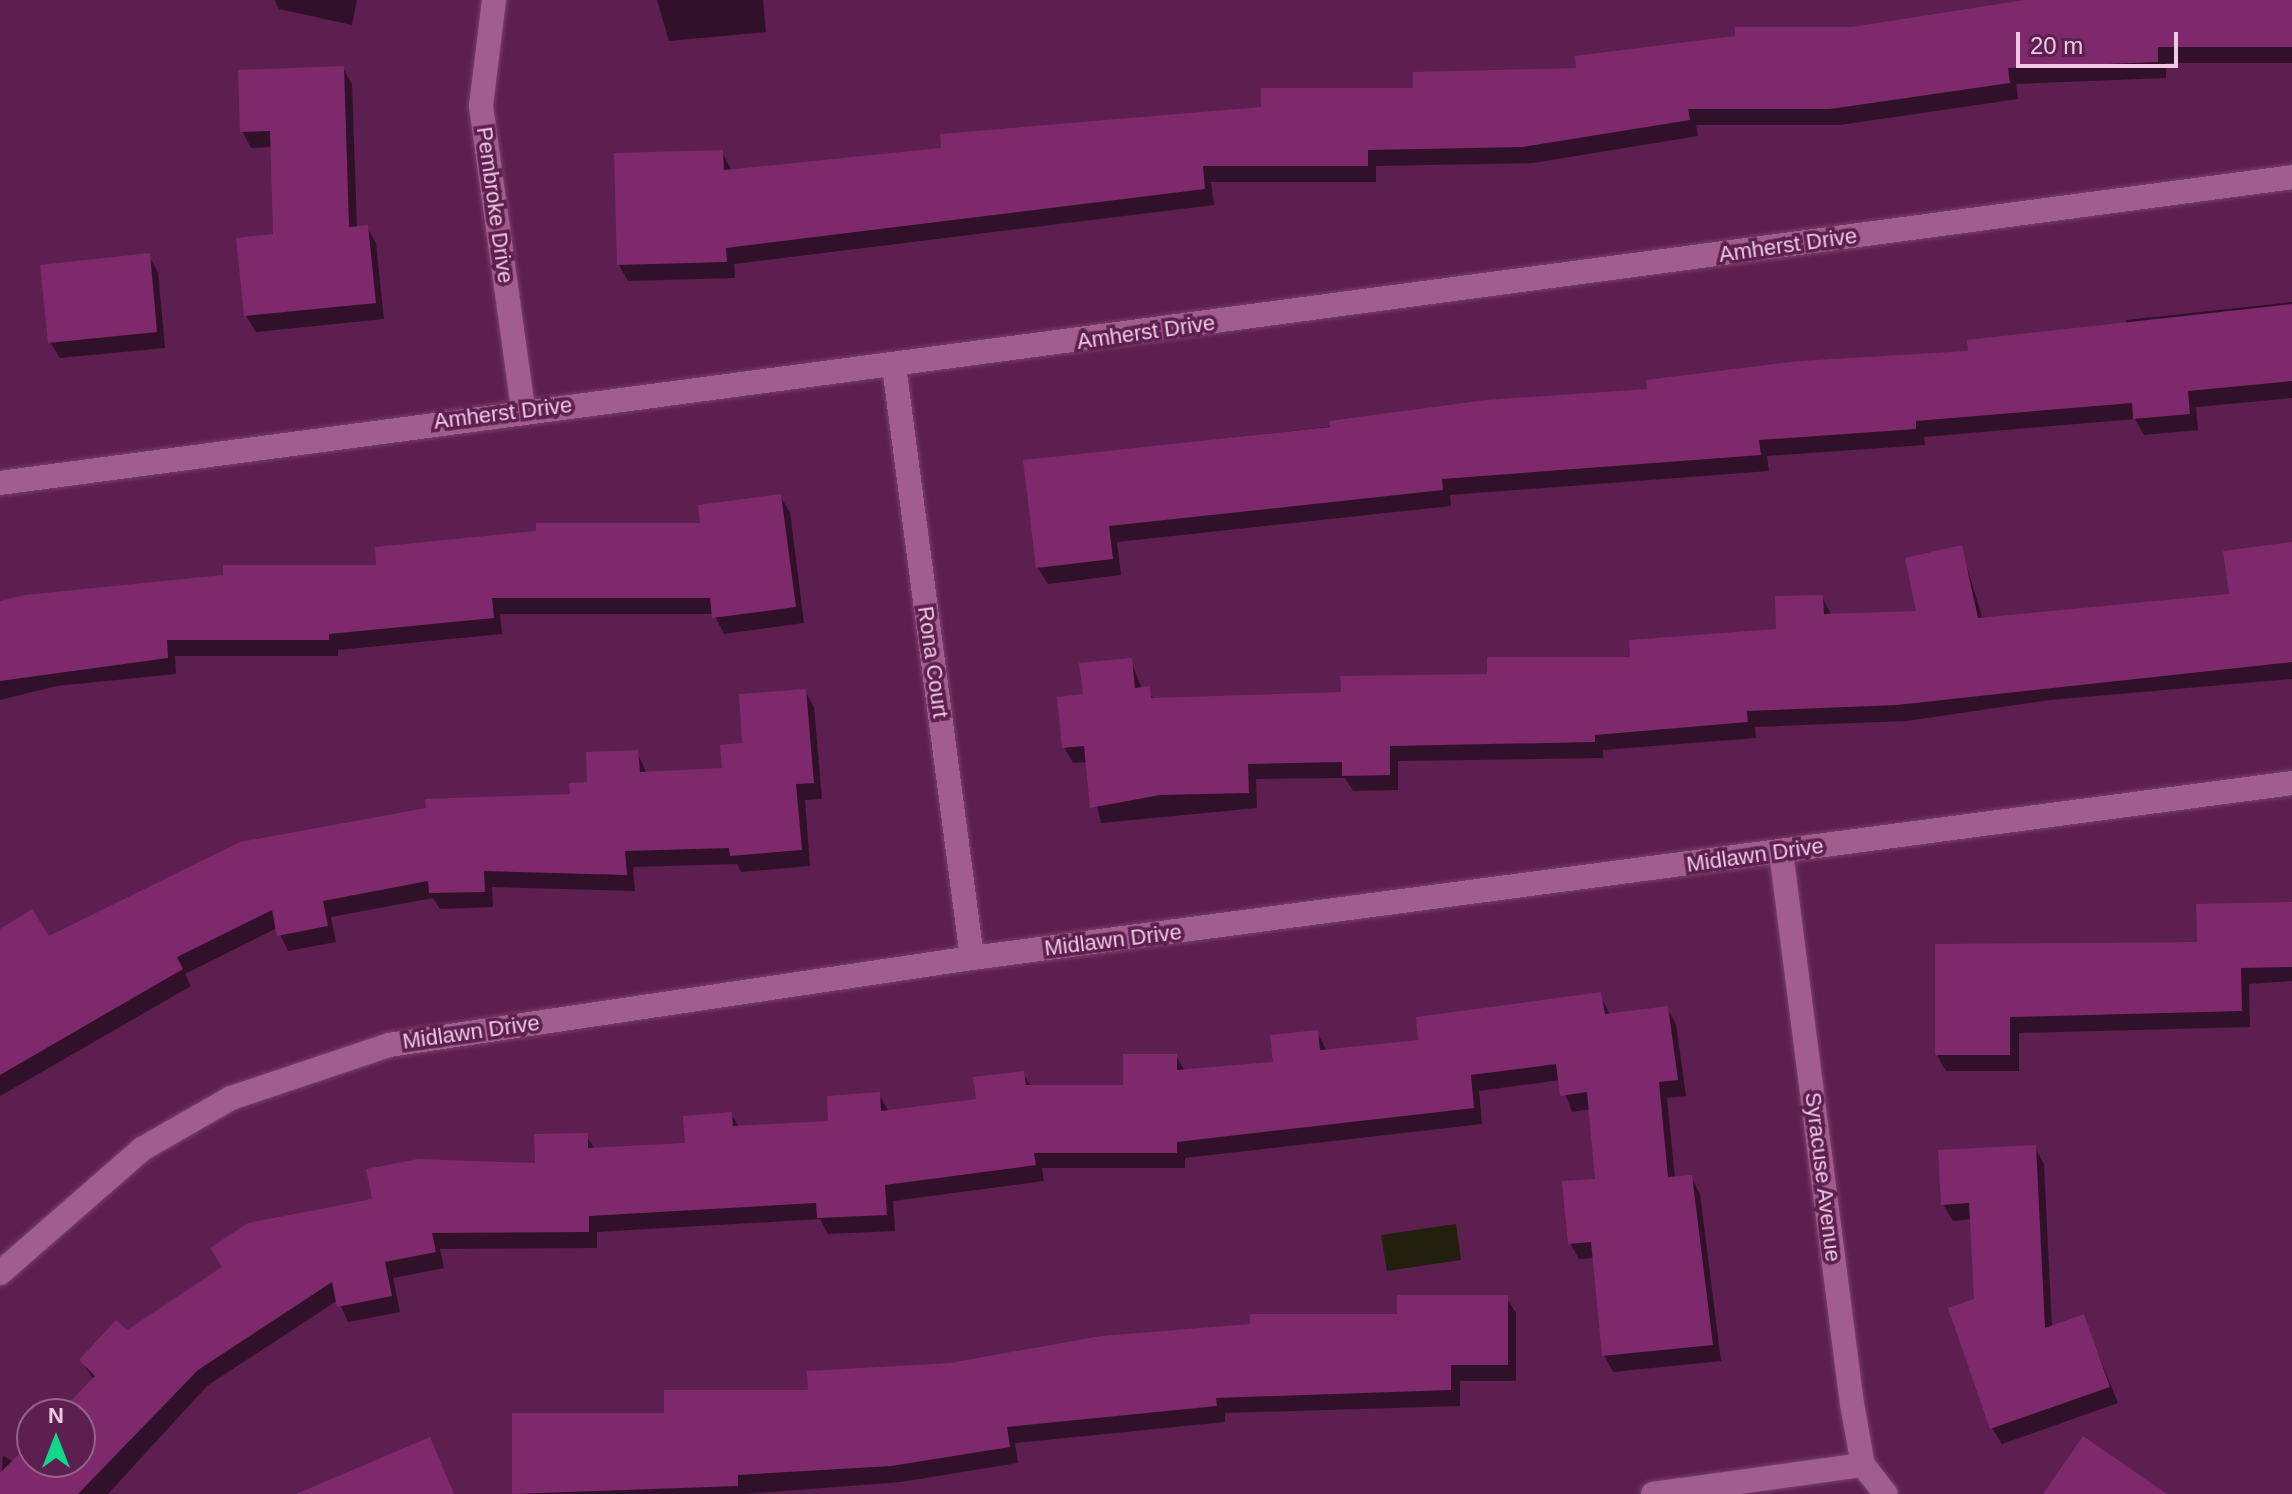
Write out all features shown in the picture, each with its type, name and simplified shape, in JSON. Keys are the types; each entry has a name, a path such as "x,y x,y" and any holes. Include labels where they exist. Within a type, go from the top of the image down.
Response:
{"street":[{"name":"Pembroke Drive","path":"494,0 481,106 523,410"},
{"name":"Amherst Drive","path":"0,483 523,410 894,366 2292,177"},
{"name":"Rona Court","path":"894,366 972,958"},
{"name":"Midlawn Drive","path":"0,1273 142,1149 231,1098 389,1045 972,958 2292,783"},
{"name":"Syracuse Avenue","path":"1781,852 1863,1465"},
{"path":"1653,1494 1863,1465 1886,1494"}],"shaded area":[{"path":"1456,1224 1461,1260 1387,1271 1381,1235"}],"building":[{"path":"2024,0 2292,0 2292,47 2158,47 2158,62 2008,68 2010,83 1830,109 1688,109 1690,120 1523,147 1368,150 1368,166 1203,166 1205,189 726,248 727,262 617,265 614,153 723,150 724,170 941,148 940,134 1261,107 1261,88 1413,88 1413,72 1576,68 1575,56 1735,36 1735,27 1852,27"},
{"path":"344,66 349,227 368,225 376,303 244,316 236,238 273,234 270,131 240,132 238,70"},
{"path":"150,253 157,332 48,343 40,265"},
{"path":"2292,304 2292,381 2188,391 2190,414 2133,419 2132,403 1916,421 1916,429 1759,440 1761,455 1442,479 1443,490 1109,526 1113,559 1036,568 1023,460 1330,427 1329,421 1486,400 1647,389 1646,380 1799,361 1968,351 1967,340"},
{"path":"781,494 796,607 712,618 710,598 492,598 494,618 329,634 329,640 167,640 168,658 0,681 0,601 25,595 223,575 223,565 376,565 375,547 536,531 536,523 700,523 698,505"},
{"path":"2292,542 2292,662 1897,705 1747,711 1748,722 1595,735 1595,742 1390,746 1390,775 1342,776 1342,762 1248,764 1249,793 1160,795 1090,808 1084,746 1062,748 1057,697 1083,694 1079,663 1132,658 1135,688 1150,686 1151,698 1341,692 1340,676 1487,674 1487,657 1630,657 1629,640 1776,629 1775,596 1823,595 1824,614 1916,611 1905,558 1962,545 1978,618 2229,594 2223,551"},
{"path":"806,689 814,783 796,784 802,850 730,856 729,848 625,851 627,875 484,871 485,892 429,893 428,881 323,901 328,926 277,936 272,910 177,957 183,969 0,1075 0,929 32,909 49,936 240,842 426,808 425,799 570,794 569,783 587,782 586,752 638,750 640,772 722,768 720,745 742,743 739,694"},
{"path":"2292,902 2292,967 2241,968 2242,1011 2010,1017 2010,1055 1935,1055 1935,944 2197,942 2196,904"},
{"path":"1601,992 1605,1014 1668,1006 1678,1080 1659,1082 1668,1177 1692,1175 1713,1345 1602,1356 1591,1242 1568,1244 1562,1181 1595,1179 1587,1092 1560,1096 1556,1064 1471,1075 1474,1108 1177,1142 1177,1153 1034,1153 1036,1165 885,1185 887,1215 817,1218 816,1203 589,1216 589,1232 432,1233 436,1252 385,1262 392,1296 337,1307 332,1282 198,1370 96,1475 96,1398 74,1398 95,1376 79,1360 116,1320 127,1330 222,1267 210,1248 248,1223 372,1199 366,1169 418,1159 535,1163 534,1134 588,1133 588,1148 685,1143 683,1116 732,1112 733,1126 828,1121 827,1096 880,1092 881,1111 976,1099 973,1077 1024,1071 1026,1085 1123,1085 1123,1054 1177,1054 1177,1070 1273,1062 1270,1035 1318,1030 1320,1050 1418,1040 1416,1017"},
{"path":"2036,1145 2045,1328 2084,1314 2110,1387 1990,1429 1948,1308 1974,1299 1969,1203 1941,1205 1938,1150"},
{"path":"1397,1295 1508,1295 1508,1365 1451,1365 1451,1390 1216,1398 1217,1406 1007,1427 1010,1447 891,1466 738,1475 738,1486 512,1494 512,1413 664,1413 664,1390 808,1390 807,1371 950,1363 1101,1336 1250,1324 1250,1314 1397,1314"},
{"path":"2083,1436 2167,1494 2043,1494"},
{"path":"430,1437 454,1494 296,1494"},
{"path":"16,1457 16,1478 93,1478 78,1494 0,1494 0,1473"}]}
